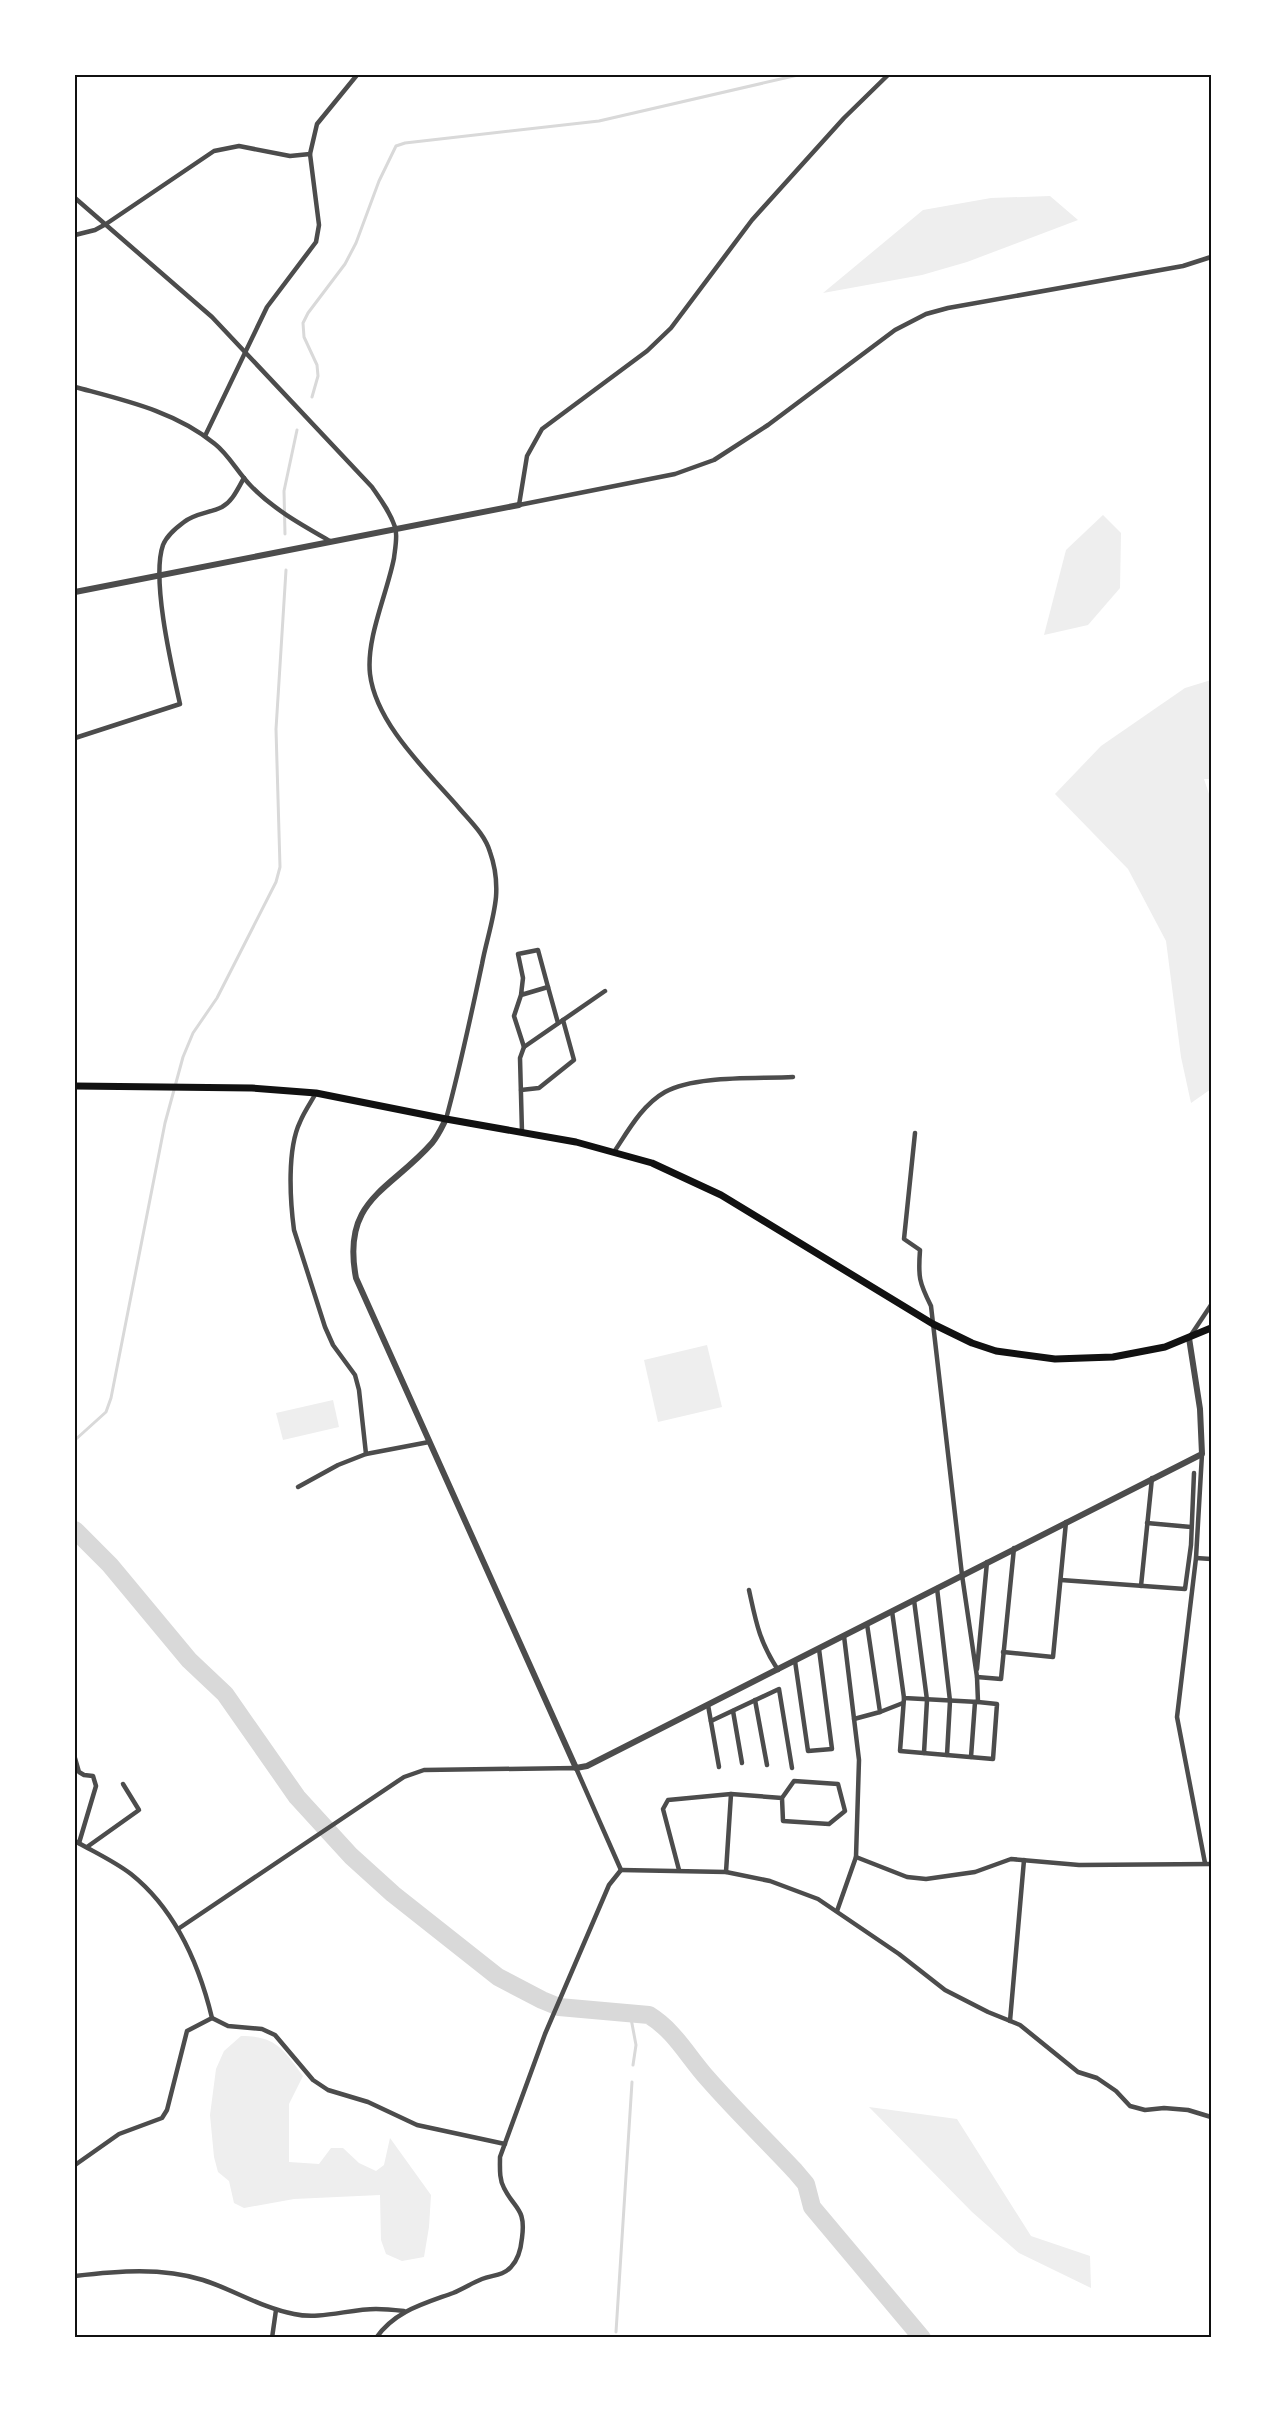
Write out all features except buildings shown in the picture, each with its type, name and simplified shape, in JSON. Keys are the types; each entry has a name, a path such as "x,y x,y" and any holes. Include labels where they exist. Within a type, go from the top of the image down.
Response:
{"main road":[{"path":"75,1086 287,1090 316,1093 576,1142 614,1152 652,1163 721,1195 933,1324 972,1343 996,1351 1055,1359 1093,1359 1134,1354 1189,1338 1211,1328"}],"street":[{"path":"205,436 267,307 316,242 319,225 310,154 317,124 357,75"},
{"path":"519,505 527,456 542,429 647,351 671,328 752,220 844,118 888,75"},
{"path":"75,235 95,230 106,224 214,151 238,146 290,156 310,154"},
{"path":"75,198 212,317 245,351 372,487 384,504 396,529 390,579 369,659 376,699 391,727 481,834 490,852 496,897 470,1022 446,1119 434,1141 372,1198 355,1232 353,1266 358,1284 621,1870"},
{"path":"75,592 675,474 714,460 768,425 873,344 926,314 948,308 1183,266 1211,257"},
{"path":"75,387 145,406 205,436 217,445 244,478 275,507 330,541"},
{"path":"75,738 180,704 167,648 160,575 163,546 171,532 190,517 222,506 231,500 244,478"},
{"path":"521,1090 539,1088 574,1060 548,987 538,950 518,954 523,978 521,995 514,1016 524,1047"},
{"path":"521,995 548,987"},
{"path":"522,1132 520,1058 524,1047 605,991"},
{"path":"614,1152 637,1117 663,1093 677,1087 700,1082 793,1077"},
{"path":"316,1093 299,1122 292,1145 291,1214 325,1327 333,1345 355,1375 359,1390 366,1455"},
{"path":"915,1133 904,1239 920,1250 918,1275 923,1293 931,1306 976,1677"},
{"path":"856,1857 907,1876 926,1880 975,1872 1000,1861 1011,1859 1079,1865 1208,1864 1177,1717 1196,1558 1202,1454 1200,1409 1189,1338 1211,1305"},
{"path":"298,1487 338,1465 366,1455 429,1442"},
{"path":"178,1929 415,1772 587,1766 1202,1454"},
{"path":"1061,1580 1185,1589 1194,1473"},
{"path":"1141,1586 1152,1478"},
{"path":"1003,1652 1053,1657 1066,1522"},
{"path":"1147,1523 1191,1527"},
{"path":"976,1677 1001,1679 1014,1548"},
{"path":"1196,1558 1211,1559"},
{"path":"971,1757 987,1562"},
{"path":"937,1588 950,1701 947,1755"},
{"path":"749,1590 758,1633 778,1670"},
{"path":"914,1600 927,1700 924,1753"},
{"path":"854,1719 880,1712 904,1701 997,1704 993,1759 900,1751 904,1701 892,1611"},
{"path":"867,1624 880,1712"},
{"path":"837,1911 856,1857 859,1760 844,1636"},
{"path":"795,1661 808,1751 832,1749 819,1648"},
{"path":"711,1721 779,1689 792,1768"},
{"path":"755,1700 767,1765"},
{"path":"708,1705 719,1767"},
{"path":"733,1711 742,1763"},
{"path":"75,1758 79,1772 93,1776 96,1786 77,1842 131,1874 153,1894 178,1929 199,1974 212,2018 228,2026 262,2029 275,2035 313,2080 328,2090 368,2102 417,2125 505,2144"},
{"path":"794,1781 838,1784 845,1811 829,1824 783,1821 782,1798 794,1781"},
{"path":"87,1847 139,1810 123,1784"},
{"path":"679,1870 663,1809 668,1800 731,1794 782,1798"},
{"path":"726,1872 731,1794"},
{"path":"1010,2021 1024,1860"},
{"path":"621,1870 726,1872 789,1888 818,1899 945,1990 1020,2025 1078,2072 1097,2078 1116,2091 1130,2106 1146,2110 1188,2110 1211,2117"},
{"path":"375,2338 383,2327 404,2311 482,2279 503,2274 518,2256 522,2236 522,2215 503,2187 500,2157 545,2034 609,1885 621,1870"},
{"path":"75,2164 119,2134 162,2118 167,2110 187,2031 212,2018"},
{"path":"75,2276 135,2271 173,2274 220,2286 276,2310 308,2316 376,2309 404,2311"},
{"path":"272,2338 276,2310"}],"shaded area":[{"path":"1050,196 1078,220 967,262 922,275 823,293 923,210 991,198"},
{"path":"1103,515 1121,533 1120,588 1088,625 1044,635 1066,550"},
{"path":"1211,680 1211,779 1204,779 1211,800 1211,1089 1191,1103 1181,1057 1166,941 1128,869 1055,794 1101,746 1185,688"},
{"path":"707,1345 722,1407 658,1422 644,1360"},
{"path":"333,1400 339,1427 283,1440 276,1413"},
{"path":"241,2036 263,2038 278,2046 303,2076 289,2104 289,2162 319,2164 331,2148 343,2148 359,2163 376,2171 384,2165 390,2138 431,2195 424,2257 402,2261 386,2254 381,2240 380,2195 294,2199 244,2208 234,2203 229,2181 218,2172 214,2157 210,2115 216,2069 224,2051"},
{"path":"869,2107 957,2119 1031,2236 1090,2256 1091,2288 1019,2253 972,2212"}],"waterway":[{"path":"312,397 318,376 317,365 304,337 303,323 345,264 396,146 405,143 599,121 798,75"},
{"path":"285,534 284,491 297,430"},
{"path":"75,1440 106,1412 111,1398 165,1123 183,1057 193,1033 217,998 276,882 280,867 276,729 286,570"},
{"path":"75,1530 110,1565 189,1660 225,1694 297,1797 351,1856 393,1894 498,1977 542,2000 559,2007 649,2015 674,2036 701,2071 806,2184 812,2207 922,2338"},
{"path":"630,2013 636,2045 633,2065"},
{"path":"616,2332 632,2082"}]}
